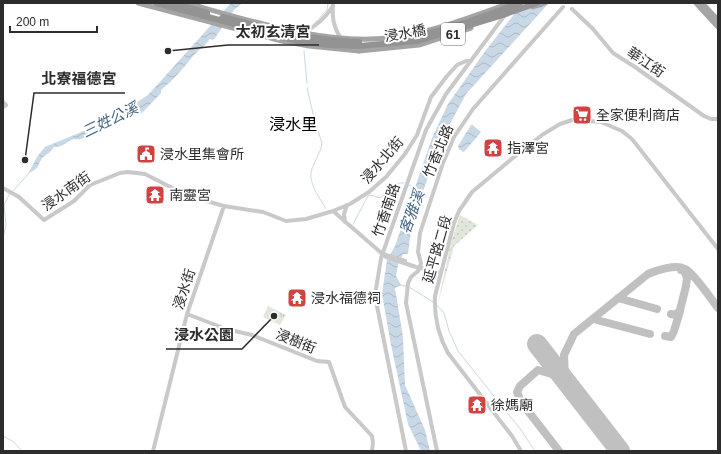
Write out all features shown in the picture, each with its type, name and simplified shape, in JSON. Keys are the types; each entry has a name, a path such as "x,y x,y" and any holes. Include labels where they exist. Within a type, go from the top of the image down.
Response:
{"highway":[{"name":"61","path":"156,3 297,36 359,44"},
{"name":"61","path":"172,3 189,6 217,18"},
{"path":"176,3 189,6"},
{"name":"浸水橋","path":"359,44 418,36 443,30 520,3"},
{"name":"浸水橋","path":"359,44 418,41 537,3"}],"main road":[{"name":"61","path":"138,3 233,22 340,37 359,44"},
{"name":"浸水橋","path":"359,44 416,33 512,3"},
{"name":"浸水橋","path":"359,44 419,45 545,3"},
{"path":"696,3 718,27"},
{"path":"702,3 718,20"}],"street":[{"name":"竹香南路","path":"406,451 377,306 376,289 385,255 426,130 446,94 512,3"},
{"path":"304,32 311,29 329,12 333,5"},
{"path":"333,5 332,17 335,30 340,37"},
{"name":"竹香北路","path":"418,266 421,263 418,252 420,233 443,163 454,137 473,109 563,7"},
{"name":"華江街","path":"572,9 593,29 613,53 704,116 711,119 718,119"},
{"name":"浸水北街","path":"224,206 263,212 286,221 306,219 347,205 369,192 386,177 405,154 417,135 431,97 457,65 466,61 471,61"},
{"name":"延平路二段","path":"521,451 505,426 448,353 442,343 434,308 435,296 454,223 459,211 472,192 547,131 572,120 601,122 622,131 632,139 718,249"},
{"name":"浸水南街","path":"4,188 19,197 44,220 74,201 90,185 120,173 128,172 145,174 186,195 224,206"},
{"path":"346,222 344,214 347,205"},
{"name":"浸水街","path":"152,451 186,314 224,206"},
{"path":"333,211 377,251 441,273"},
{"path":"418,266 418,271 411,277 406,290 407,309 437,451"},
{"name":"浸樹街","path":"186,314 226,329 252,335 316,362 329,362 345,407 372,436 372,451"}],"green space":[{"path":"460,215 478,225 454,246 438,303 451,242"},
{"path":"268,306 286,315 280,325 263,317"}],"water":[{"name":"三姓公溪","path":"231,3 242,3 234,10 215,38 213,40 210,39 194,55 175,78 161,90 161,93 143,112 138,115 132,115 120,122 108,126 104,130 95,131 84,138 74,139 54,147 42,158 37,168 28,174 37,157 45,147 108,121 148,95"},
{"name":"客雅溪","path":"523,3 549,3 466,94 443,137 412,221 408,254 403,254 398,265 396,276 401,285 395,288 403,337 405,385 425,430 430,451 421,451 408,424 391,345 382,294 387,260 395,246 432,138 448,104 486,50"},
{"path":"471,125 481,132 463,152 458,146"}],"waterway":[{"path":"314,24 327,10 328,3"},
{"path":"304,51 307,83"},
{"path":"307,88 315,122 322,143 312,169 311,179 315,190 326,209"},
{"name":"三姓公溪","path":"13,191 29,173"},
{"path":"353,224 368,196 371,195 380,198 392,185 404,183"},
{"path":"409,185 416,188"},
{"name":"三姓公溪","path":"3,238 6,225 4,205 10,193"},
{"path":"399,285 406,286"},
{"path":"409,287 433,302"},
{"path":"436,304 444,313 449,331 458,351 521,430 535,451"},
{"path":"3,436 14,442 22,451"}],"taxiway":[{"path":"565,380 564,355 574,334 648,274 672,267 685,269 689,271 698,281 718,308"},
{"path":"671,314 676,315 680,310 686,286 687,278 684,271 681,270"},
{"path":"618,298 657,309"},
{"path":"665,336 671,337 680,311"},
{"path":"593,319 650,334"},
{"path":"559,451 521,402 517,392 520,386 538,370 558,376 565,380"}],"runway":[{"path":"537,344 620,451"}],"place":[{"name":"太初玄清宮","path":"168,51"},
{"name":"全家便利商店","path":"582,115"},
{"name":"指澤宮","path":"493,148"},
{"name":"浸水里集會所","path":"146,154"},
{"name":"北寮福德宮","path":"25,160"},
{"name":"南靈宮","path":"155,195"},
{"name":"浸水福德祠","path":"297,298"},
{"name":"浸水公園","path":"274,316"},
{"name":"徐媽廟","path":"477,405"}],"district":[{"name":"浸水里","path":"293,124"}]}
